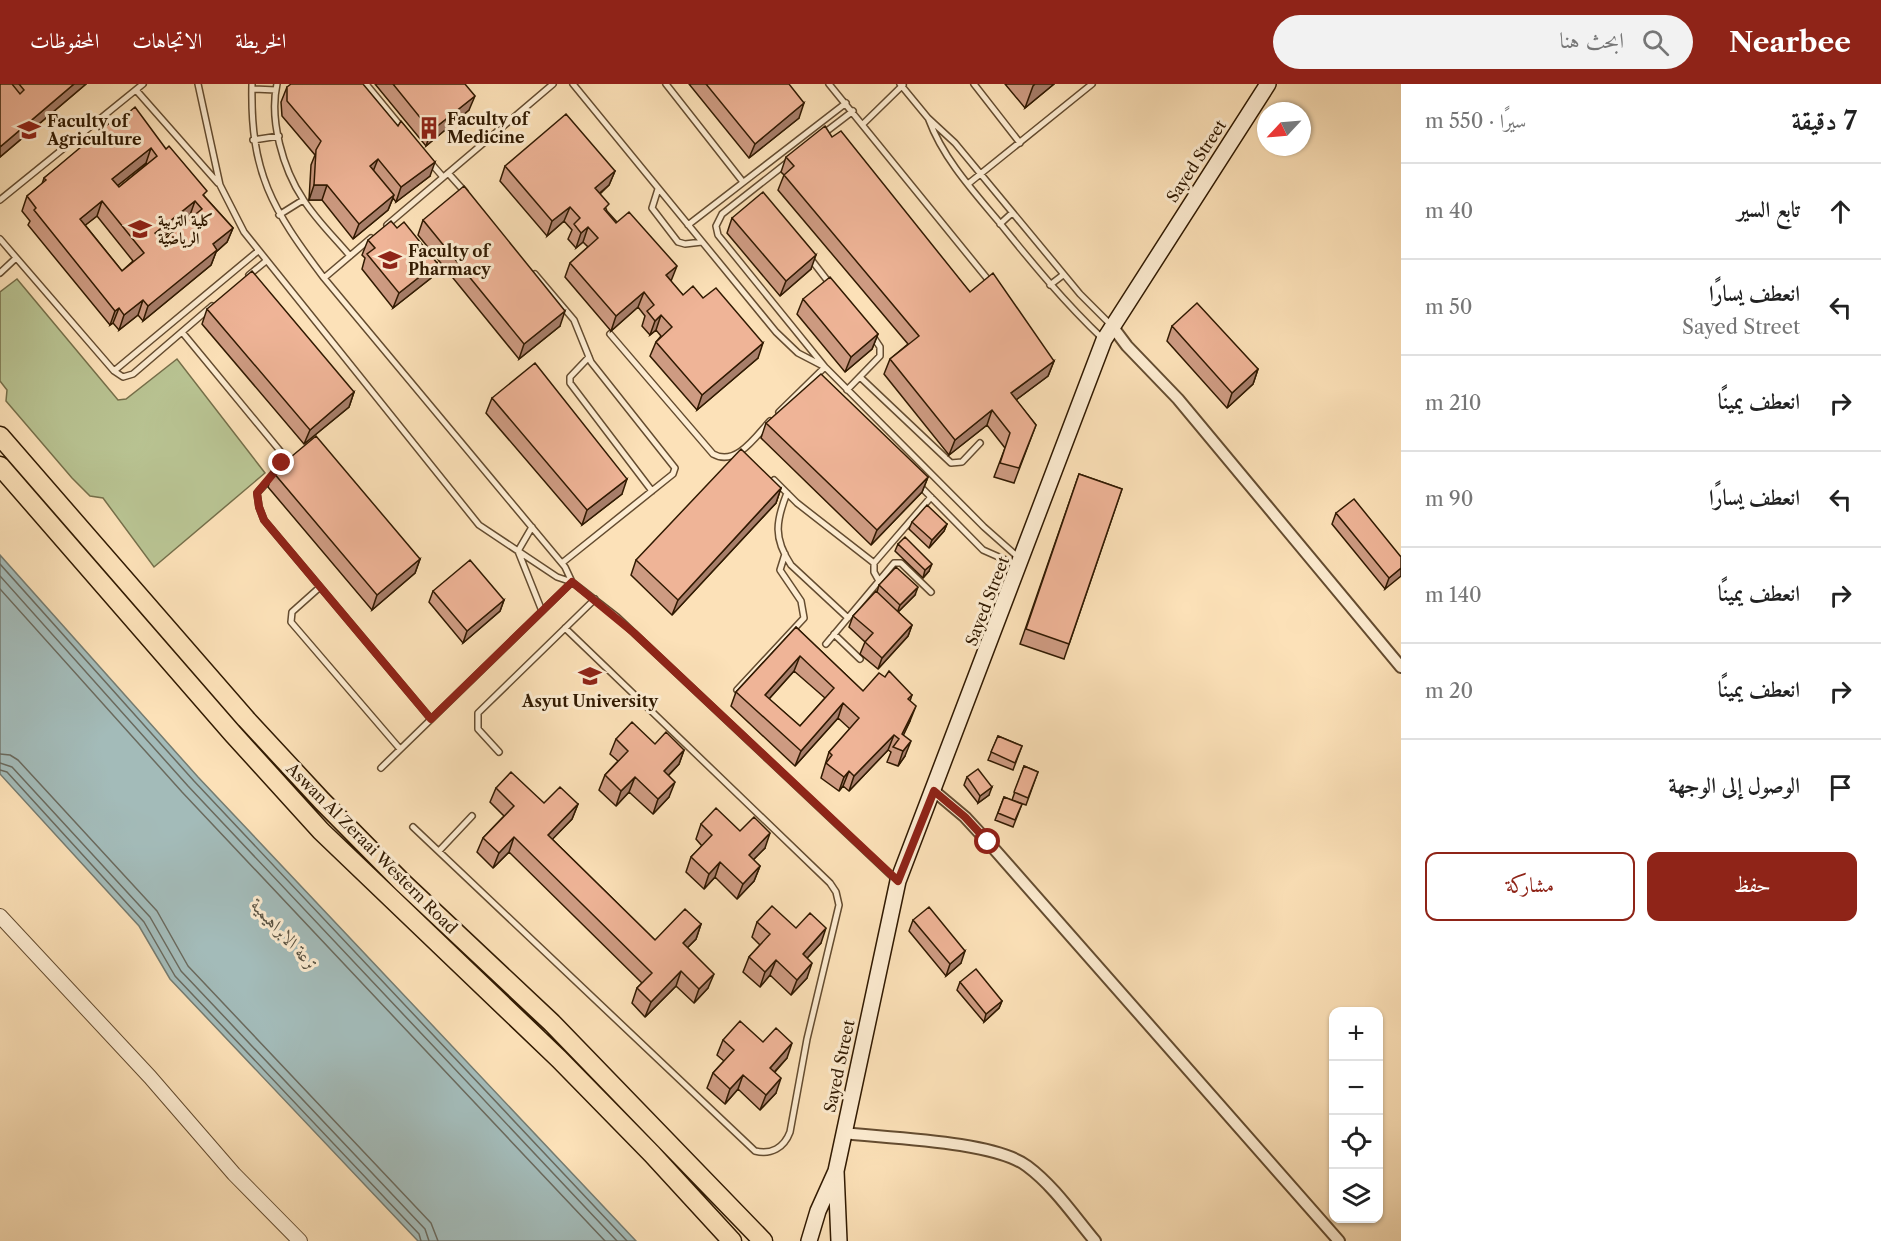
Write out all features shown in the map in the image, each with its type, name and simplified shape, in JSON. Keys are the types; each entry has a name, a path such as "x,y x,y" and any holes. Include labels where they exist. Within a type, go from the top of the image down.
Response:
{"main road":[{"name":"Sayed Street","path":"839,1241 836,1171 898,881 1104,340 1268,84"},
{"name":"Aswan Al Zeraai Western Road","path":"0,436 222,692 322,801 402,882 552,1023 763,1241"},
{"name":"Aswan Al Zeraai Western Road","path":"0,466 233,734 321,831 567,1066 732,1241"},
{"name":"Sayed Street","path":"809,1241 818,1211 836,1171"}],"street":[{"path":"1112,326 1127,346 1178,399 1401,667"},
{"path":"1104,340 1127,346"},
{"path":"934,791 965,817 988,842 1339,1241"},
{"path":"0,916 150,1077 234,1174 300,1241"},
{"path":"843,1133 960,1146 1012,1157 1041,1178 1095,1241"}],"lane":[{"path":"0,201 143,84"},
{"path":"198,84 220,185 235,217 258,251 479,525 557,577 572,582 595,599 898,881"},
{"path":"366,84 410,137"},
{"path":"382,229 553,84"},
{"path":"573,84 788,344 825,367"},
{"path":"666,84 743,182"},
{"path":"829,84 994,288"},
{"path":"974,84 1020,143"},
{"path":"968,184 1092,84"},
{"path":"863,124 902,85 928,118 944,131 1063,275 1112,326"},
{"path":"350,256 303,200 288,169 279,136 277,87 252,86 253,140 262,177 279,215 324,278 562,563 572,582"},
{"path":"136,90 220,185"},
{"path":"688,225 846,103"},
{"path":"815,140 853,111"},
{"path":"928,118 937,138 968,184 1050,285 1104,340"},
{"path":"253,140 279,136"},
{"path":"424,155 443,177"},
{"path":"797,155 722,214 717,222 717,231 825,367 1020,563"},
{"path":"448,173 471,199"},
{"path":"658,189 652,208 678,242 683,244 702,242"},
{"path":"279,215 303,200"},
{"path":"1000,224 1012,213"},
{"path":"324,278 374,236"},
{"path":"0,239 114,371 123,376 133,374 216,303"},
{"path":"114,371 258,251"},
{"path":"807,255 836,290"},
{"path":"0,273 16,258"},
{"path":"241,282 266,261"},
{"path":"530,268 574,320 589,357 675,464 673,474 562,563"},
{"path":"1050,285 1063,275"},
{"path":"847,390 877,360 881,351 878,343 864,325"},
{"path":"182,332 281,452 282,466 257,493 264,520 431,719"},
{"path":"610,334 713,454 719,458 736,455 825,367"},
{"path":"589,357 570,377 570,383 652,491"},
{"path":"860,377 951,463 962,462 980,443"},
{"path":"774,480 874,563"},
{"path":"916,481 983,550 1020,563"},
{"path":"787,493 777,519 784,554 791,565 848,618"},
{"path":"879,581 874,572 874,563 931,497"},
{"path":"518,551 532,527"},
{"path":"518,551 542,611"},
{"path":"737,690 804,618 801,601 780,570 784,554"},
{"path":"826,644 894,563 899,562 931,592"},
{"path":"381,768 572,582"},
{"path":"320,587 292,612 291,622 400,749"},
{"path":"867,595 876,602"},
{"path":"499,752 478,729 478,713 595,599"},
{"path":"413,827 755,1151 775,1150 786,1141 790,1132 807,1039 839,905 836,892 830,883 565,628"},
{"path":"834,634 860,659"},
{"path":"439,851 472,816"}],"green space":[{"path":"17,279 118,400 126,399 177,359 265,473 154,567 103,498 90,496 72,478 6,401 7,390 0,381 0,292"}],"water":[{"name":"ترعة الابراهيمية","path":"0,555 198,777 636,1241 418,1241 170,979 139,926 0,774"}],"building":[{"path":"0,84 12,84 20,94 24,90 19,84 74,84 0,147"},
{"path":"291,84 363,84 398,126 401,121 435,162 401,187 378,159 370,166 394,195 359,224 327,185 314,185 316,150 321,141 287,101 287,87"},
{"path":"393,84 465,84 475,96 431,131"},
{"path":"706,84 789,84 804,103 755,144"},
{"name":"كلية التربية الرياضية","path":"135,107 166,149 169,146 207,191 203,195 233,228 213,244 217,250 148,306 143,300 124,315 119,308 115,311 34,210 36,208 27,196 46,180 44,178 112,121 115,124","holes":["151,148 157,156 119,187 112,179","102,201 144,253 122,271 80,219","195,201 202,209 162,241 155,233"]},
{"path":"566,114 615,171 595,188 609,204 604,209 616,223 629,212 677,266 666,275 683,295 693,286 703,298 716,288 763,343 702,395 656,342 672,327 661,315 655,321 647,311 654,305 644,292 616,316 570,263 598,238 588,227 581,233 574,224 580,218 570,207 552,221 505,166"},
{"path":"825,126 832,137 841,131 970,292 993,273 1054,361 1011,393 1036,425 1019,468 1000,463 1010,433 992,410 955,440 890,359 919,336 784,175 794,166 786,157"},
{"path":"464,186 565,311 524,344 423,220"},
{"path":"763,192 816,255 786,281 732,218"},
{"path":"391,221 397,228 404,222 437,263 399,293 367,254 375,248 368,240"},
{"path":"252,271 354,392 310,430 207,309"},
{"path":"830,277 878,334 851,357 803,299"},
{"path":"1197,303 1258,369 1232,393 1172,326"},
{"path":"535,363 627,479 587,510 492,398"},
{"path":"821,374 928,477 877,530 766,423"},
{"path":"316,436 420,559 377,595 273,472"},
{"path":"741,449 781,488 678,600 636,560"},
{"path":"1079,474 1122,489 1069,644 1026,629"},
{"path":"1354,499 1401,557 1401,568 1389,578 1336,513"},
{"path":"927,505 947,524 932,540 912,522"},
{"path":"905,537 932,564 925,570 898,544"},
{"path":"470,560 504,600 467,631 433,591"},
{"path":"896,567 918,587 900,605 879,585"},
{"path":"876,591 912,625 882,658 865,642 873,633 853,616"},
{"path":"796,627 863,691 879,673 885,677 889,671 912,695 908,699 916,706 902,734 911,741 903,751 893,747 899,739 894,735 854,776 849,771 844,777 826,763 832,755 829,752 859,718 843,703 801,751 736,692","holes":["800,656 834,688 800,726 765,695"]},
{"path":"632,722 655,744 666,732 684,750 664,771 675,782 658,799 635,777 621,791 605,775 628,751 616,739"},
{"path":"998,736 1022,746 1015,763 991,752"},
{"path":"1024,766 1038,772 1028,798 1014,792"},
{"path":"978,769 992,787 980,796 967,777"},
{"path":"511,772 544,803 560,787 578,804 548,835 655,940 685,909 701,924 683,943 714,974 699,989 681,971 651,1002 637,988 652,973 514,837 499,853 483,838 514,806 496,788"},
{"path":"1004,797 1022,804 1015,820 998,813"},
{"path":"716,808 740,831 754,817 770,833 749,855 760,866 743,884 720,862 709,874 691,857 712,835 701,824"},
{"path":"772,906 796,928 810,913 826,928 803,954 812,963 797,980 776,960 765,972 749,957 770,934 757,922"},
{"path":"929,907 965,951 950,964 913,920"},
{"path":"976,969 1002,1001 986,1014 960,982"},
{"path":"740,1021 763,1042 776,1028 792,1043 770,1068 781,1078 766,1095 743,1075 730,1089 713,1073 734,1050 723,1040"}],"place":[{"name":"Faculty of Medicine","path":"429,128"},
{"name":"Faculty of Agriculture","path":"29,130"},
{"name":"كلية التربية الرياضية","path":"140,229"},
{"name":"Faculty of Pharmacy","path":"390,260"},
{"name":"Asyut University","path":"590,676"}],"route":[{"path":"282,463 282,466 257,493 257,501 264,520 431,719 572,582 617,617 898,881 934,791 965,817 988,842"}]}
